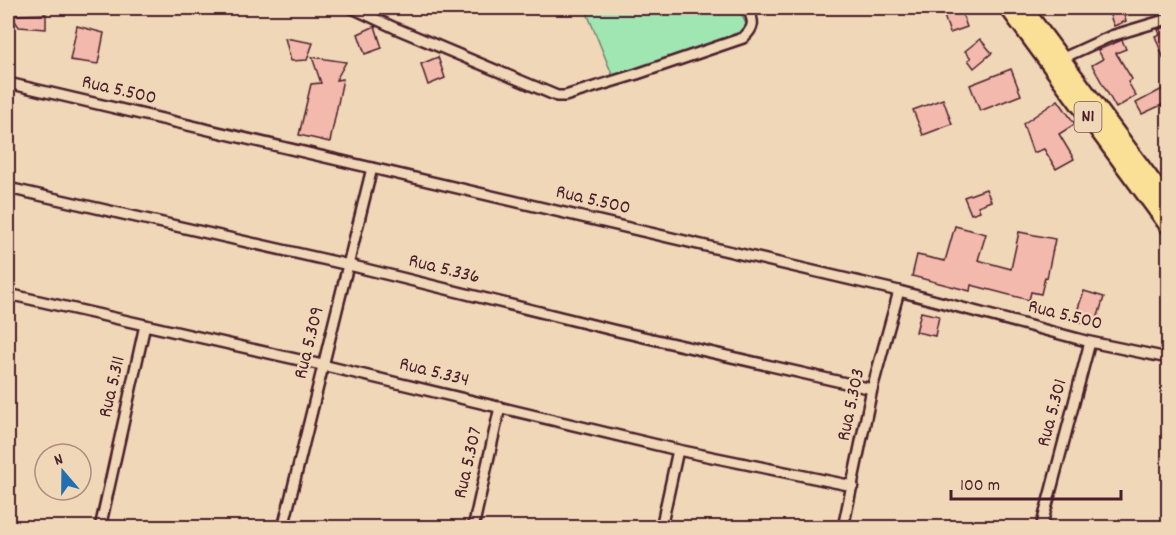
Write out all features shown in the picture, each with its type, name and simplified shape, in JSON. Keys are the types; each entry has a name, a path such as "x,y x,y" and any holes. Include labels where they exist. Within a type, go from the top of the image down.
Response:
{"highway":[{"name":"N1","path":"1008,8 1168,226"},
{"name":"N1","path":"1024,8 1166,196"}],"street":[{"path":"352,8 556,96 565,96 743,38 753,27 754,21 748,8"},
{"path":"1063,58 1111,36 1168,19"},
{"name":"Rua 5.500","path":"8,83 899,291 1090,342 1168,358"},
{"name":"Rua 5.309","path":"284,528 372,168"},
{"name":"Rua 5.336","path":"8,188 349,265 872,389"},
{"name":"Rua 5.303","path":"843,528 872,389 899,291"},
{"name":"Rua 5.334","path":"8,294 322,365 678,450 853,486"},
{"name":"Rua 5.311","path":"100,528 145,325"},
{"name":"Rua 5.301","path":"1041,528 1090,342"},
{"name":"Rua 5.307","path":"473,528 500,407"},
{"path":"661,528 678,450"}],"green space":[{"path":"585,8 739,8 748,29 614,79"}],"building":[{"path":"960,8 967,27 950,33 943,13"},
{"path":"1107,8 1121,8 1126,21 1114,26"},
{"path":"46,14 46,29 19,27 11,15"},
{"path":"77,26 104,33 98,64 70,60"},
{"path":"375,26 382,48 365,54 358,34"},
{"path":"1168,26 1168,70 1155,36 1160,34 1158,30"},
{"path":"285,38 313,43 307,60 291,61"},
{"path":"980,39 992,53 974,68 968,60 971,58 965,51"},
{"path":"1122,40 1126,49 1116,53 1132,79 1128,82 1136,96 1116,108 1092,65 1103,59 1098,50"},
{"path":"312,57 346,62 336,80 343,79 330,142 299,135 311,84 321,83"},
{"path":"438,57 445,78 428,85 421,64"},
{"path":"1011,69 1021,95 980,111 970,85"},
{"path":"1168,86 1168,102 1142,114 1136,103"},
{"path":"943,99 952,124 923,135 913,110"},
{"path":"1058,100 1075,124 1059,134 1074,159 1056,169 1044,149 1033,153 1023,124"},
{"path":"986,189 991,201 978,206 980,211 971,214 964,197"},
{"path":"955,226 986,234 978,260 1011,269 1019,232 1055,239 1047,278 1045,277 1041,294 1031,292 1029,300 971,285 970,291 912,276 917,255 945,261"},
{"path":"1084,291 1104,297 1095,326 1074,320"},
{"path":"921,312 939,316 935,336 916,332"}]}
